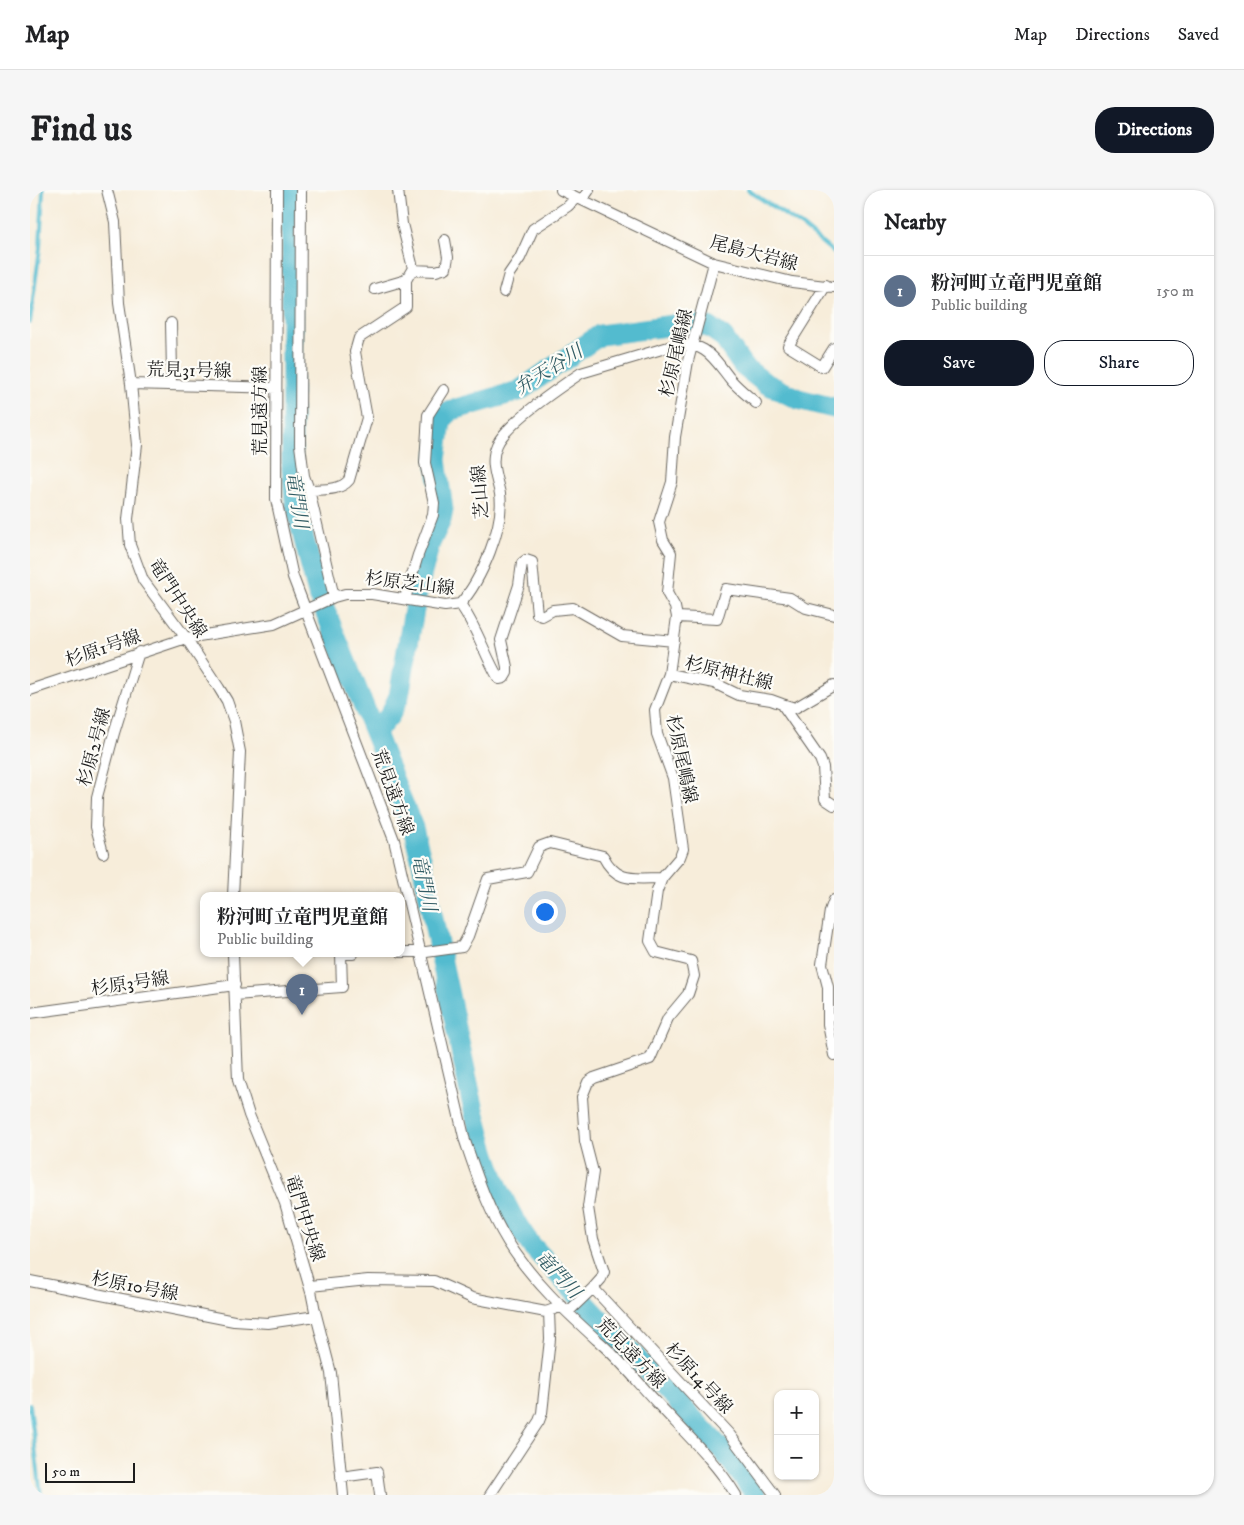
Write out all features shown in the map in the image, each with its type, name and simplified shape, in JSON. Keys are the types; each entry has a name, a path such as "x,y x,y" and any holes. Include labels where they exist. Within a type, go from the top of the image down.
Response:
{"street":[{"name":"竜門中央線","path":"108,190 115,222 119,303 131,384 137,445 128,519 130,545 143,580 186,638 227,701 238,735 240,752 233,892"},
{"name":"荒見遠方線","path":"277,190 276,499 292,577 309,608 394,840 424,952 465,1141 481,1188 509,1243 538,1282 598,1340 718,1469 736,1495"},
{"path":"301,190 300,445 304,476 334,597"},
{"path":"309,490 337,488 345,486 349,480 367,418 355,352 356,344 359,338 406,307 406,280 412,270 398,190"},
{"name":"尾島大岩線","path":"561,190 714,263 792,282 830,286"},
{"path":"504,292 509,274 520,258 534,229 579,199 589,190"},
{"path":"412,270 436,271 446,268 448,257 445,240"},
{"name":"杉原尾嶋線","path":"549,1311 567,1309 592,1289 601,1279 604,1272 593,1240 588,1206 593,1172 585,1141 583,1090 588,1082 594,1078 650,1060 668,1018 684,1001 694,976 691,961 656,952 650,940 657,891 662,878 680,857 683,849 672,778 657,734 655,710 670,674 677,616 675,607 667,592 671,553 663,540 659,522 672,482 675,437 693,340 714,263"},
{"path":"375,289 406,280"},
{"path":"830,286 788,346 822,367 834,348"},
{"path":"170,385 172,372 171,323"},
{"path":"693,340 714,356 732,381 756,403"},
{"name":"芝山線","path":"460,604 473,586 498,528 500,495 493,458 501,436 581,373 693,340"},
{"name":"荒見31号線","path":"131,384 276,388"},
{"path":"407,599 418,554 433,515 434,503 425,463 428,415 444,390"},
{"name":"杉原芝山線","path":"186,638 274,624 334,597 355,593 421,601 445,606 460,604 472,620 499,678 504,678 507,673 501,640 519,585 522,564 526,560 532,562 538,614 542,616 553,610 573,608 622,636 674,642"},
{"path":"677,616 717,619 726,588 790,598 806,608 834,615"},
{"name":"杉原1号線","path":"30,690 139,652 186,638"},
{"name":"杉原2号線","path":"103,853 96,827 97,797 139,652"},
{"name":"杉原神社線","path":"670,674 681,678 714,682 739,695 771,700 782,704 820,759 823,767 825,799 834,805"},
{"path":"782,704 795,708 834,685"},
{"path":"405,952 424,952 462,947 466,941 488,879 527,872 539,846 550,843 603,856 608,866 621,877 662,878"},
{"path":"834,900 830,911 822,964 828,987 828,1024 834,1055"},
{"name":"竜門中央線","path":"233,957 238,1080 242,1098 285,1203 310,1286 316,1316"},
{"name":"杉原3号線","path":"30,1013 235,990 342,987 341,957"},
{"path":"310,1286 368,1280 434,1281 472,1298 549,1311 550,1339 542,1413 539,1421 490,1495"},
{"name":"杉原10号線","path":"30,1282 234,1320 268,1323 316,1316"},
{"name":"杉原14号線","path":"592,1289 730,1435 775,1495"},
{"path":"316,1316 331,1373 343,1495"},
{"path":"341,1476 377,1472 380,1495"}],"waterway":[{"path":"30,322 40,248 43,190"},
{"name":"竜門川","path":"292,190 292,469 296,509 318,593 413,828 422,862 470,1094 492,1173 503,1198 531,1245 724,1452 756,1495"},
{"path":"748,190 803,227 834,253"},
{"name":"弁天谷川","path":"375,733 390,715 399,696 418,587 430,543 441,520 443,510 436,460 441,422 449,411 519,391 600,335 688,323 709,327 723,337 743,366 765,383 798,399 834,408"},
{"path":"30,1405 41,1495"}],"place":[{"name":"粉河町立竜門児童館","path":"302,1015"}]}
